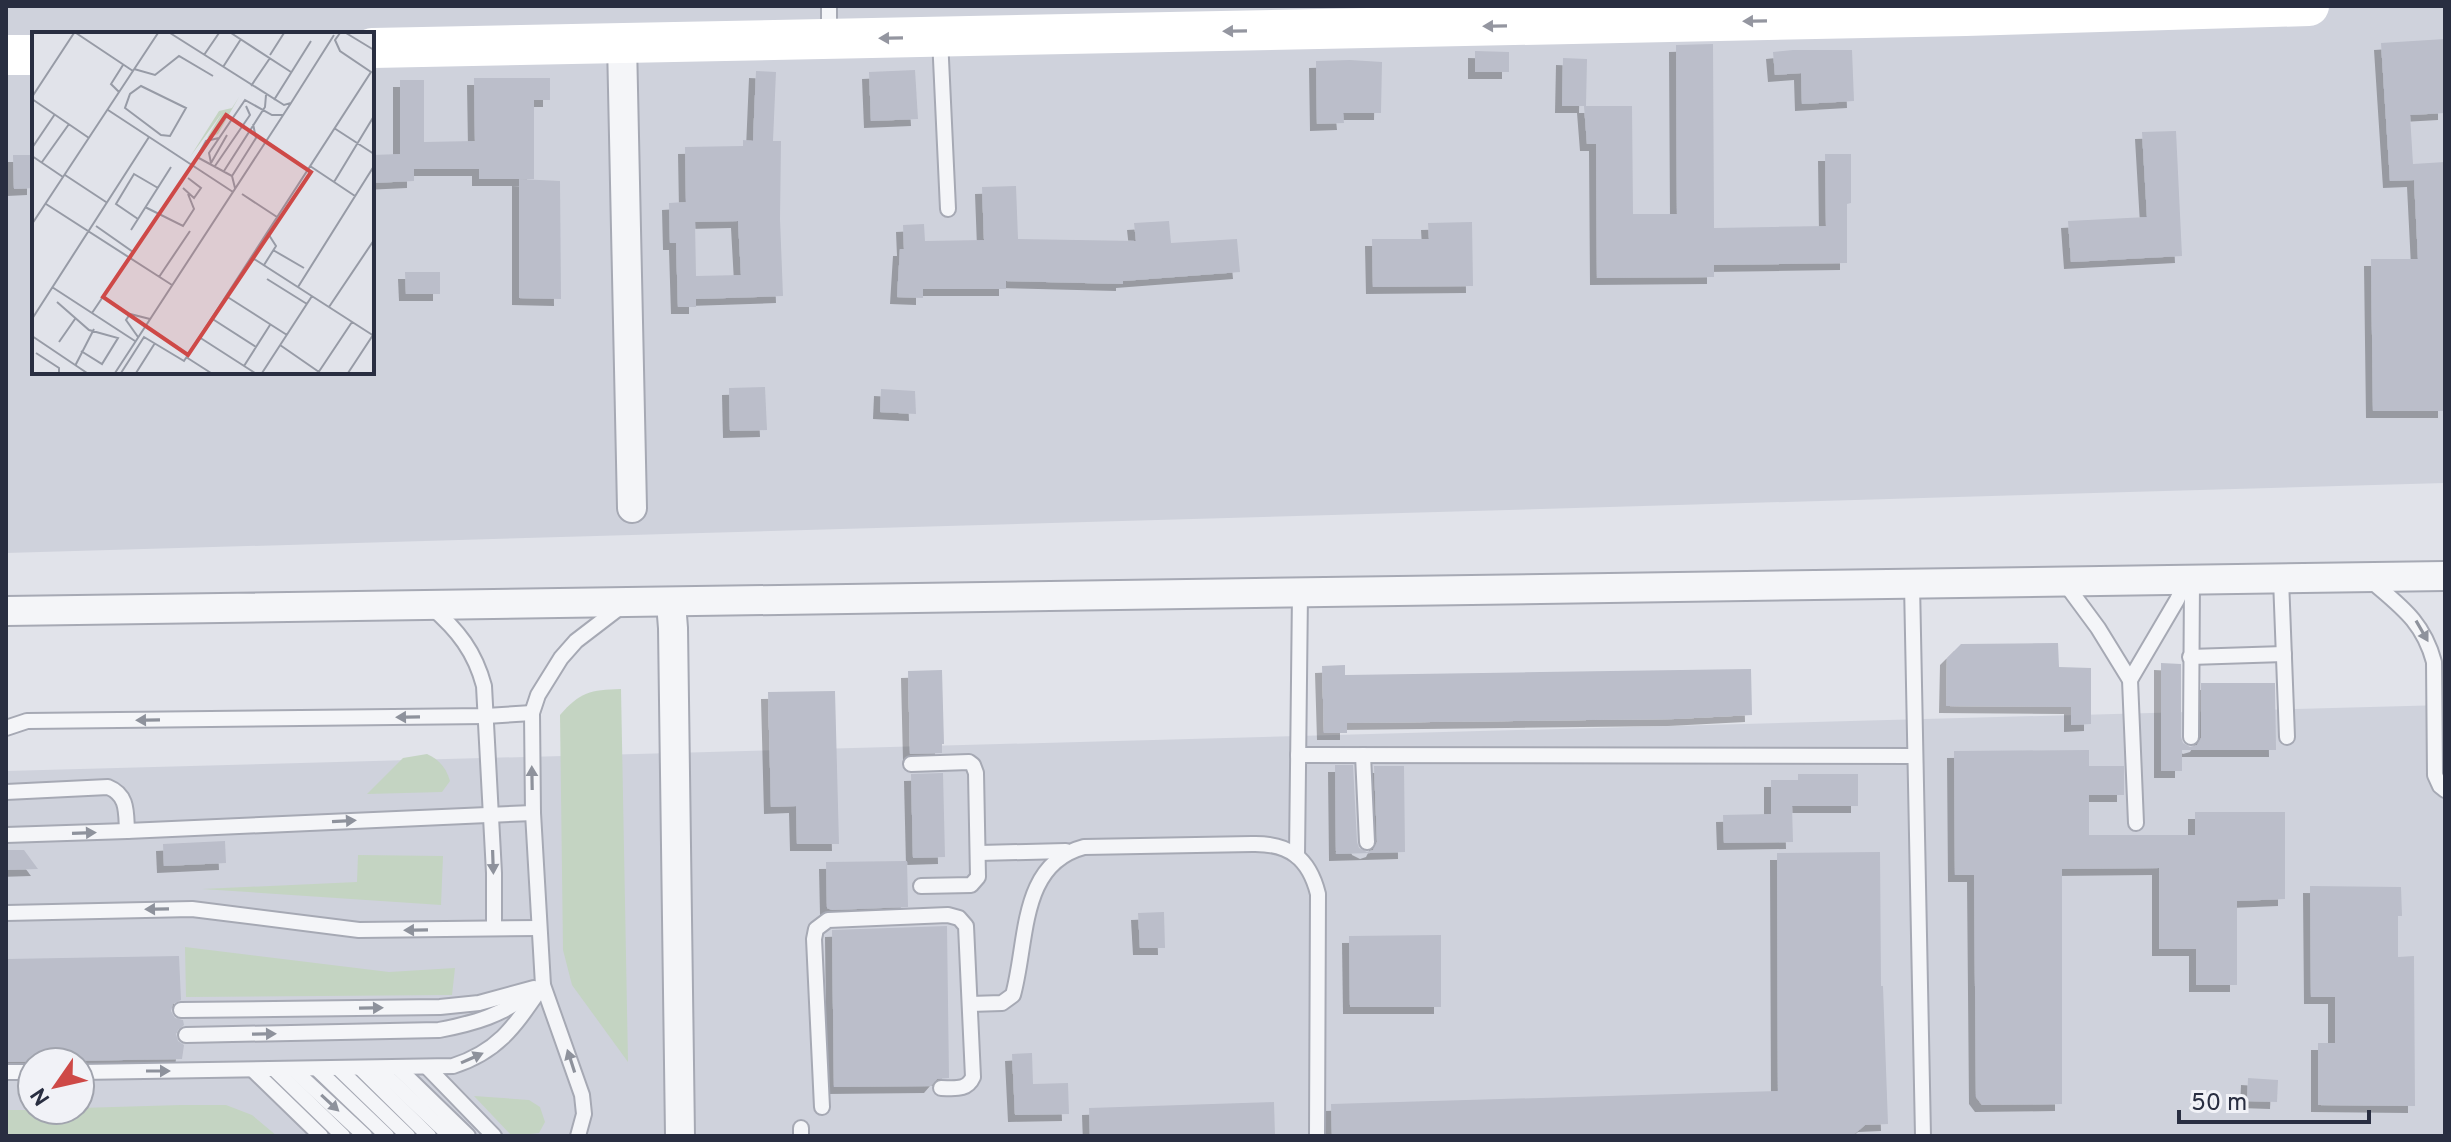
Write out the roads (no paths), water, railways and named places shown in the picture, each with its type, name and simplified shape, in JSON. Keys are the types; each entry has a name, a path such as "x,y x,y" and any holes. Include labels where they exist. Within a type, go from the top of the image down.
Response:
{"main road":[{"path":"374,48 622,43 829,22 940,37 1155,19 2309,6"},
{"path":"6,55 32,55"}],"street":[{"path":"622,43 632,508"},
{"path":"6,611 2445,576"},
{"path":"671,603 680,1136"}],"lane":[{"path":"940,37 948,209"},
{"path":"2366,577 2414,618 2440,662 2435,775 2445,790"},
{"path":"2281,579 2287,737"},
{"path":"2189,580 2191,737"},
{"path":"2130,680 2189,580"},
{"path":"2064,582 2098,628 2130,680 2136,823"},
{"path":"1912,584 1923,1136"},
{"path":"1297,856 1300,593"},
{"path":"578,1136 584,1114 582,1095 543,985 533,813 532,713 538,695 561,658 593,627 625,604"},
{"path":"431,606 452,625 472,653 484,686 494,928"},
{"path":"2190,657 2284,654"},
{"path":"6,728 27,721 532,713"},
{"path":"1298,755 1915,756"},
{"path":"1363,755 1367,842"},
{"path":"911,764 969,762 976,773 978,877 971,885 921,886"},
{"path":"6,792 108,787 119,792 123,798 127,831"},
{"path":"6,835 533,813"},
{"path":"979,853 1068,851 1084,847 1271,843 1297,856 1307,866 1318,894 1317,1136"},
{"path":"970,1004 1002,1003 1013,995 1035,888 1046,869 1068,851"},
{"path":"6,913 192,909 359,930 539,928"},
{"path":"822,1107 814,939 816,929 823,922 948,915 959,918 966,926 973,1077 962,1088 941,1088"},
{"path":"181,1010 440,1007 479,1003 543,985"},
{"path":"186,1035 439,1030 476,1023 512,1008 543,985"},
{"path":"96,1072 453,1066 487,1052 515,1027 543,985"},
{"path":"427,1067 494,1136"},
{"path":"360,1068 429,1136"},
{"path":"378,1068 450,1136"},
{"path":"398,1068 468,1136"},
{"path":"317,1069 387,1136"},
{"path":"339,1069 408,1136"},
{"path":"253,1070 321,1136"},
{"path":"275,1070 343,1136"},
{"path":"294,1070 365,1136"}]}
